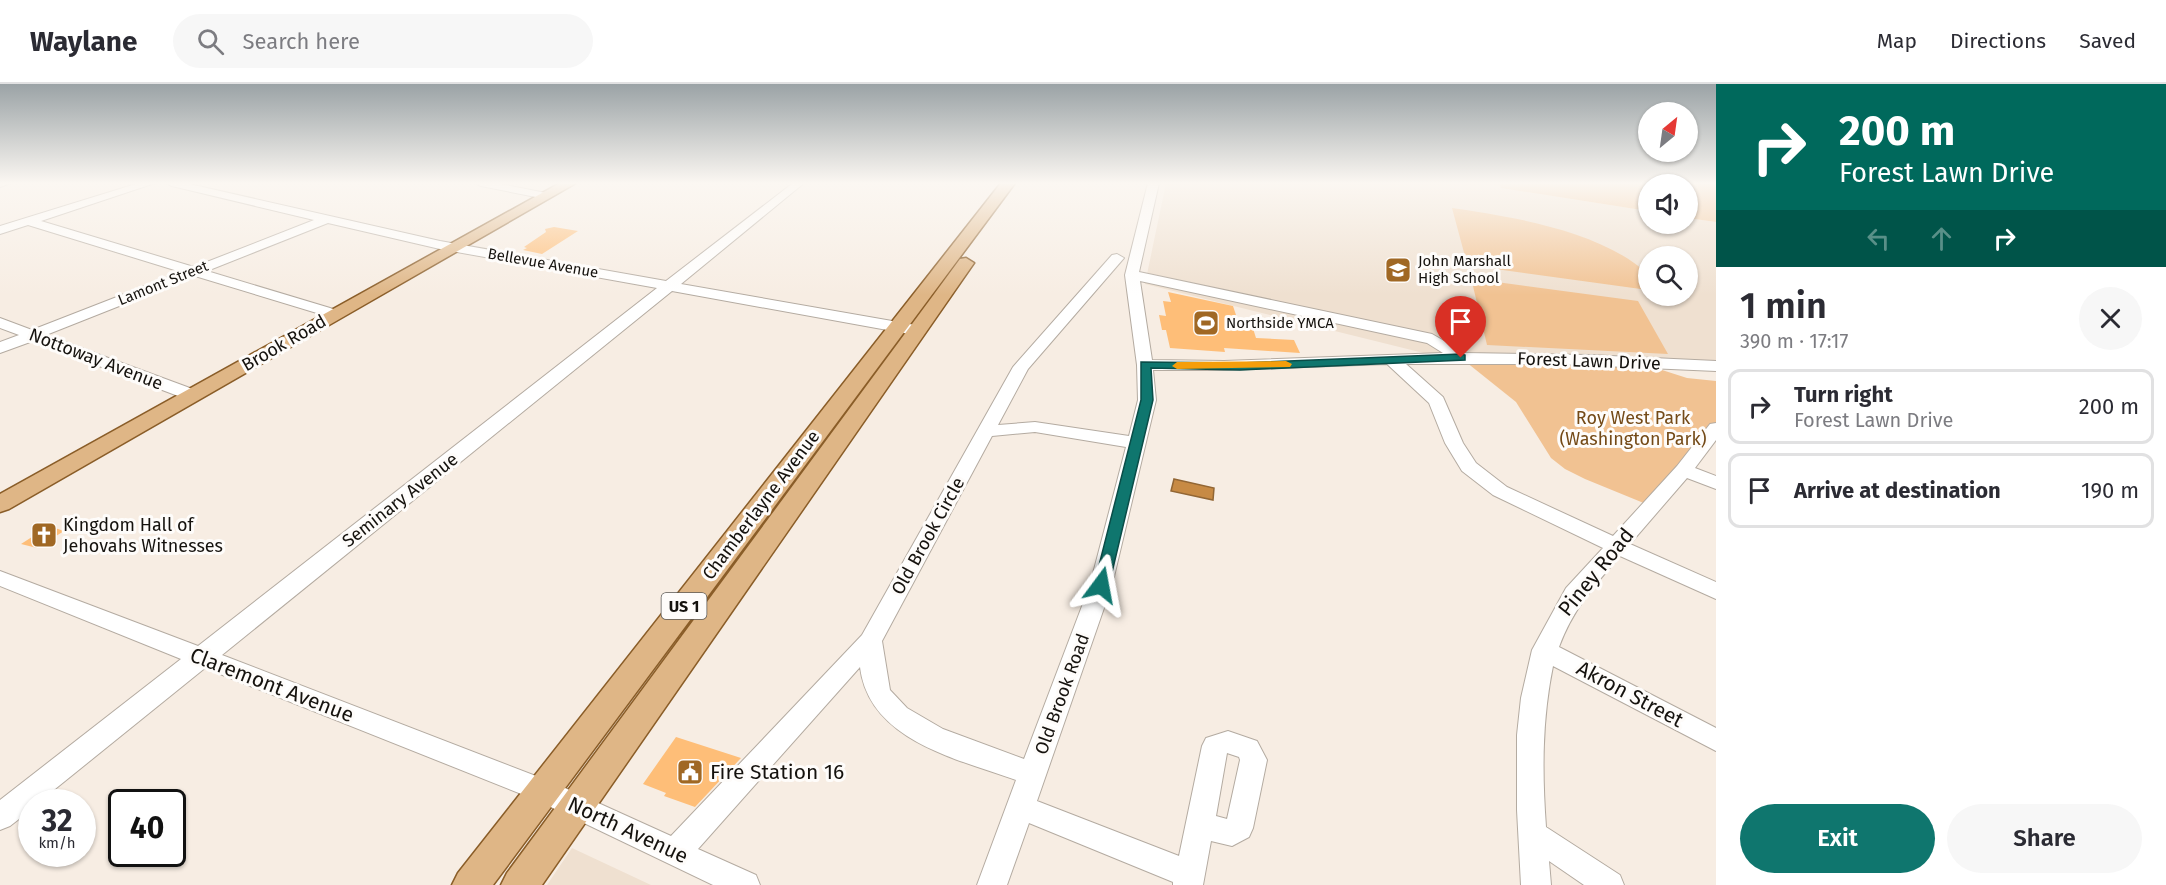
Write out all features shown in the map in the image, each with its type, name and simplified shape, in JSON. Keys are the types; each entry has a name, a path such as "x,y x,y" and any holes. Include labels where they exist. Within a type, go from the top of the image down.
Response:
{"main road":[{"name":"Brook Road","path":"0,504 186,393 494,220"},
{"name":"Chamberlayne Avenue","path":"520,885 982,220"},
{"name":"US 1","path":"907,329 993,220"},
{"name":"Chamberlayne Avenue","path":"471,885 907,329"},
{"name":"Brook Road","path":"0,491 186,393"}],"street":[{"name":"Lamont Street","path":"0,348 323,220"},
{"name":"Bellevue Avenue","path":"333,220 447,246 907,329"},
{"name":"Seminary Avenue","path":"0,817 752,220"},
{"name":"Old Brook Road","path":"992,885 1101,585 1147,400 1145,365 1132,275 1144,220"},
{"path":"0,230 28,221 329,312"},
{"name":"Old Brook Circle","path":"676,852 870,641 1021,368 1117,258"},
{"path":"1132,275 1432,339 1461,358"},
{"name":"Nottoway Avenue","path":"0,323 186,393"},
{"name":"Forest Lawn Drive","path":"1145,365 1240,366 1461,358 1623,361 1716,366"},
{"path":"1392,360 1437,401 1454,443 1469,467 1500,490 1615,546 1716,591"},
{"path":"985,430 1035,427 1136,443"},
{"name":"Piney Road","path":"1536,885 1530,716 1544,650 1566,605 1615,546 1684,470 1716,428"},
{"path":"1684,470 1716,483"},
{"name":"Claremont Avenue","path":"0,578 543,792"},
{"path":"870,641 872,664 884,702 908,722 934,737 1033,774"},
{"name":"Akron Street","path":"1544,650 1716,740"},
{"name":"North Avenue","path":"543,792 745,885"},
{"path":"1021,807 1189,880 1200,825"},
{"path":"1533,834 1609,885"}],"shaded area":[{"name":"John Marshall High School","path":"1158,220 1638,220 1638,234 1698,234 1698,220 1705,220 1716,222 1716,365 1456,361 1145,284"},
{"path":"1174,479 1214,488 1213,500 1171,491"},
{"path":"572,848 651,885 547,885"}],"green space":[{"path":"1455,220 1522,220 1582,237 1606,247 1638,266 1638,289 1481,267 1466,260"},
{"path":"1482,280 1638,301 1638,306 1641,306 1668,354 1487,345 1472,282"},
{"name":"Roy West Park (Washington Park)","path":"1461,358 1637,362 1687,378 1716,381 1716,428 1651,506 1565,469 1551,458 1516,402"}],"building":[{"path":"554,227 578,231 542,254 523,250 546,232 545,229"},
{"name":"Northside YMCA","path":"1168,292 1233,306 1237,318 1250,319 1256,338 1294,340 1300,353 1224,348 1225,352 1170,348 1166,330 1162,330 1159,315 1166,316 1163,301 1171,302"},
{"name":"Kingdom Hall of Jehovahs Witnesses","path":"49,526 64,531 37,548 21,544"},
{"name":"Fire Station 16","path":"676,737 741,758 695,807 664,796 666,793 643,784"}],"slow traffic":[{"path":"1177,366 1286,364"}],"place":[{"name":"John Marshall High School","path":"1398,270"},
{"name":"Northside YMCA","path":"1206,323"},
{"name":"Kingdom Hall of Jehovahs Witnesses","path":"44,535"},
{"name":"Fire Station 16","path":"690,772"}],"route":[{"path":"1101,585 1147,400 1145,365 1240,366 1461,358"}]}
